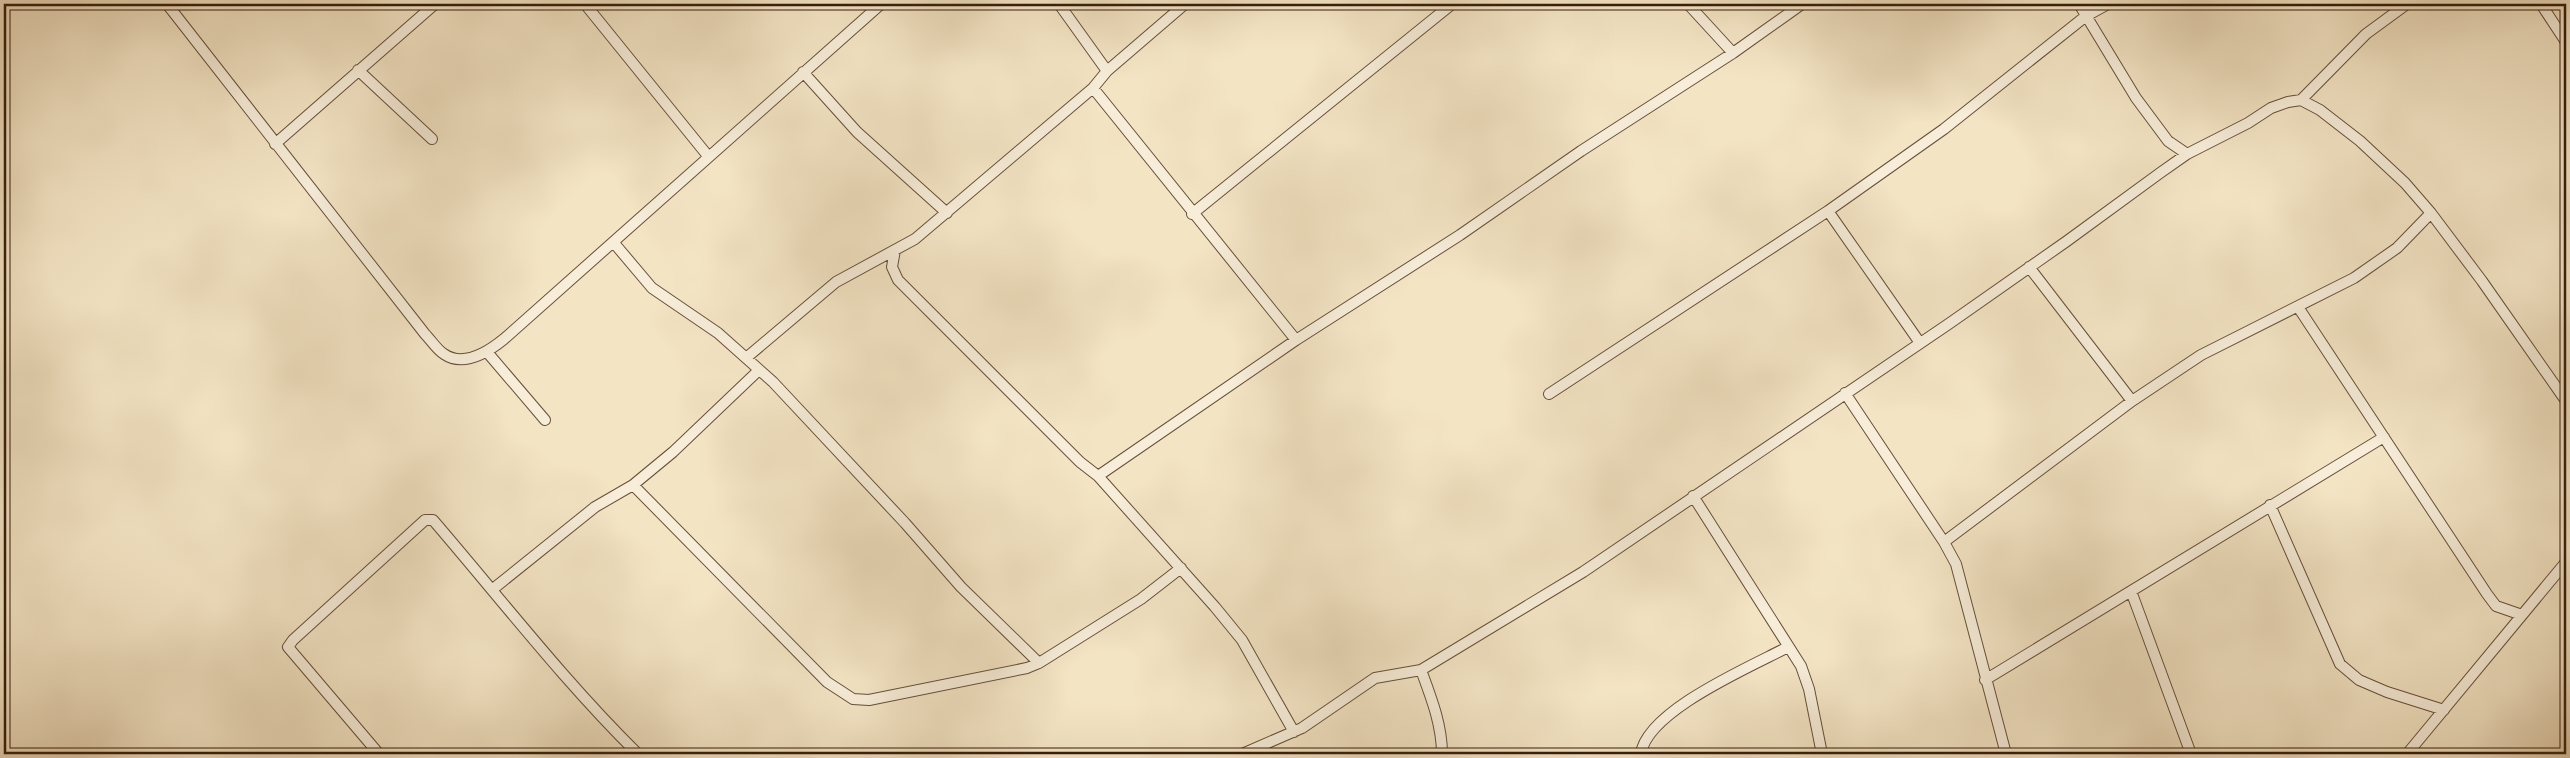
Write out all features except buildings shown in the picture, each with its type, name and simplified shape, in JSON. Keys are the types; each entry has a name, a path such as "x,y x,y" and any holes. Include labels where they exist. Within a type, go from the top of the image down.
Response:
{"street":[{"path":"167,4 425,334 444,355 467,360 487,352 614,243 708,156 881,4"},
{"path":"275,144 435,4"},
{"path":"585,4 708,156"},
{"path":"1058,4 1107,71"},
{"path":"746,358 836,282 915,239 947,214 1093,88 1107,71 1184,4"},
{"path":"1192,214 1452,4"},
{"path":"1688,4 1733,53"},
{"path":"1098,476 1296,340 1460,235 1581,151 1733,53 1802,4"},
{"path":"2079,4 2136,98 2168,142 2187,154"},
{"path":"1549,394 1828,211 1944,129 2086,16 2108,4"},
{"path":"1242,754 1294,732 1324,715 1375,678 1421,670 1583,572 2030,267 2187,154 2248,123 2271,108 2300,100 2366,34 2406,4"},
{"path":"2541,4 2566,42"},
{"path":"358,70 432,138"},
{"path":"803,72 857,132 947,214"},
{"path":"1093,88 1192,214 1296,340"},
{"path":"2300,100 2320,110 2360,141 2405,183 2431,213 2566,401"},
{"path":"1828,211 1920,343"},
{"path":"1944,542 2132,400 2201,355 2298,308 2354,278 2397,248 2431,213"},
{"path":"614,243 652,288 718,334 760,370 962,587 1039,663"},
{"path":"895,250 892,266 898,280 1080,462 1098,476 1181,568 1242,640 1294,732"},
{"path":"2030,267 2132,400"},
{"path":"2298,308 2496,606 2522,615"},
{"path":"487,352 545,420"},
{"path":"492,589 594,506 633,485 673,452 760,370"},
{"path":"1845,393 1944,542 1956,564 2006,754"},
{"path":"1985,680 2384,437"},
{"path":"633,485 827,682 853,699 869,700 1027,668 1039,663 1141,599 1181,568"},
{"path":"1693,496 1801,666 1810,688 1822,754"},
{"path":"2270,505 2340,664 2359,680 2387,692 2444,710"},
{"path":"379,754 288,647 293,640 425,520 433,520 492,589 540,650 606,723 638,754"},
{"path":"2407,754 2566,562"},
{"path":"2131,592 2191,754"},
{"path":"1642,754 1642,745 1654,729 1673,710 1788,647"},
{"path":"1421,670 1434,708 1442,740 1442,754"}]}
